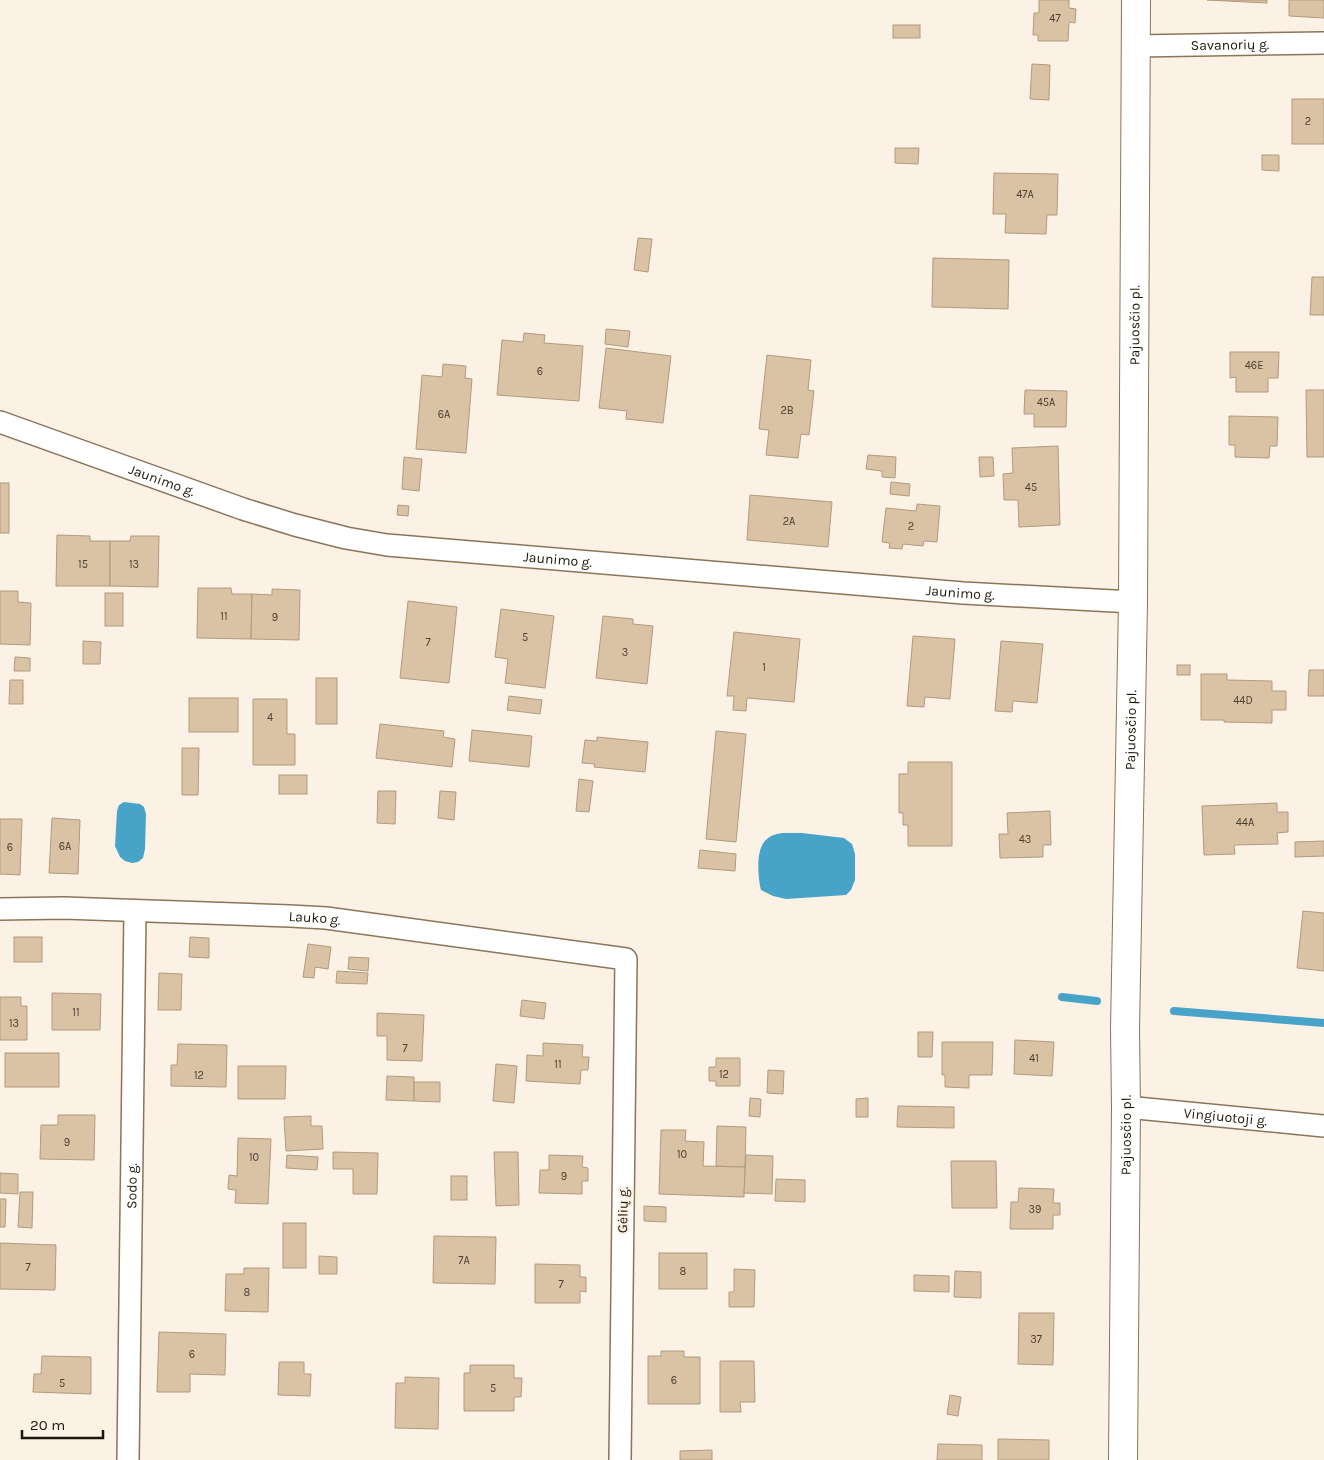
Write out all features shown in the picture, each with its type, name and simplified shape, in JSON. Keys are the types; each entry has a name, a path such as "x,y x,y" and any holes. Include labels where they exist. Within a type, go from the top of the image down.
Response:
{"main road":[{"name":"Pajuosčio pl.","path":"1123,1460 1126,1019 1133,602 1136,0"}],"street":[{"name":"Savanorių g.","path":"1136,46 1324,43"},
{"name":"Jaunimo g.","path":"0,422 252,512 346,538 387,545 953,592 1133,602"},
{"name":"Lauko g.","path":"0,909 64,908 326,918 626,959"},
{"name":"Sodo g.","path":"128,1460 135,911"},
{"name":"Gėlių g.","path":"620,1460 626,959"},
{"name":"Vingiuotoji g.","path":"1126,1107 1324,1126"}],"water":[{"path":"124,802 140,804 144,807 146,814 145,849 143,858 138,862 125,861 120,857 115,846 117,811 119,805"},
{"path":"802,833 844,838 852,844 855,854 855,880 851,890 846,895 786,899 773,896 761,890 758,871 759,856 763,843 774,835"}],"building":[{"path":"1039,0 1069,0 1069,8 1076,9 1075,23 1069,22 1068,41 1038,41 1038,35 1033,35 1034,13 1039,13"},
{"path":"1207,0 1267,0 1267,3"},
{"path":"1289,0 1324,0 1324,18 1289,16"},
{"path":"893,25 920,25 920,38 893,38"},
{"path":"1032,64 1050,65 1049,100 1030,99"},
{"path":"1292,99 1324,99 1324,144 1292,144"},
{"path":"895,148 919,148 918,164 895,163"},
{"path":"1262,155 1279,155 1279,171 1262,170"},
{"path":"994,173 1058,174 1057,215 1047,215 1046,234 1005,233 1006,214 993,214"},
{"path":"638,238 652,239 648,272 634,270"},
{"path":"933,258 1009,260 1008,309 932,307"},
{"path":"1312,277 1324,277 1324,315 1310,315"},
{"path":"606,329 630,331 628,347 605,344"},
{"path":"524,333 545,335 544,343 583,346 579,401 497,395 502,340 523,342"},
{"path":"606,348 671,356 663,423 626,419 627,411 599,408"},
{"path":"1230,352 1279,352 1278,378 1268,378 1268,392 1236,392 1236,377 1230,378"},
{"path":"767,355 811,360 808,390 814,391 809,435 801,434 798,458 766,455 769,430 759,429"},
{"path":"443,364 466,366 465,378 472,379 466,453 416,449 422,375 442,377"},
{"path":"1025,390 1067,391 1066,427 1034,427 1034,414 1024,414"},
{"path":"1306,390 1324,390 1324,457 1307,457"},
{"path":"1229,416 1278,417 1277,446 1270,446 1269,458 1235,457 1235,445 1229,445"},
{"path":"1058,446 1060,525 1019,527 1018,500 1004,500 1003,474 1013,473 1012,448"},
{"path":"868,455 896,457 895,478 882,477 882,471 866,469"},
{"path":"404,457 422,459 419,491 402,489"},
{"path":"979,457 993,457 994,476 980,477"},
{"path":"891,482 910,484 909,496 890,494"},
{"path":"0,483 9,483 9,533 0,533"},
{"path":"750,495 832,502 828,547 747,540"},
{"path":"917,504 940,506 937,542 924,541 923,546 903,544 902,549 889,548 890,543 882,542 886,508 916,511"},
{"path":"398,505 409,506 408,516 397,515"},
{"path":"57,535 90,536 90,541 110,541 110,586 56,586"},
{"path":"131,536 159,536 158,587 110,586 110,541 130,541"},
{"path":"198,588 231,588 232,594 252,594 251,639 197,638"},
{"path":"272,589 300,590 299,640 251,639 252,594 272,595"},
{"path":"0,591 18,591 18,602 31,603 30,645 0,644"},
{"path":"105,593 123,593 123,626 105,626"},
{"path":"408,601 457,607 449,683 400,678"},
{"path":"501,609 554,616 545,688 505,683 508,659 495,657"},
{"path":"603,616 633,619 633,624 653,626 647,684 596,678"},
{"path":"734,632 800,639 794,702 747,698 746,711 733,710 734,696 727,696"},
{"path":"913,636 955,639 950,699 925,697 924,707 907,706"},
{"path":"83,641 101,642 100,664 83,664"},
{"path":"1001,641 1043,644 1037,703 1013,701 1012,712 995,711"},
{"path":"15,657 30,658 30,671 14,671"},
{"path":"1177,665 1190,665 1190,675 1177,675"},
{"path":"1309,670 1324,670 1324,696 1308,696"},
{"path":"1201,674 1227,674 1227,680 1272,681 1272,691 1286,691 1286,710 1272,710 1272,723 1201,720"},
{"path":"316,678 337,678 337,724 316,724"},
{"path":"10,680 23,680 23,704 9,704"},
{"path":"509,696 542,700 540,714 507,710"},
{"path":"189,698 238,698 238,732 189,732"},
{"path":"253,699 287,699 287,734 295,734 295,765 253,765"},
{"path":"380,724 444,731 443,737 455,739 452,767 376,758"},
{"path":"472,730 532,736 529,767 469,761"},
{"path":"716,731 746,734 736,842 706,839"},
{"path":"597,737 648,742 645,772 594,767 595,764 582,763 585,740 597,741"},
{"path":"182,748 199,748 198,795 182,795"},
{"path":"908,762 952,762 952,846 908,846 908,825 903,825 903,813 899,813 899,774 908,774"},
{"path":"279,775 307,775 307,794 279,794"},
{"path":"579,779 593,781 589,812 576,811"},
{"path":"378,791 396,791 395,824 377,823"},
{"path":"440,791 456,792 454,820 438,818"},
{"path":"1277,803 1277,812 1288,812 1288,832 1277,833 1278,844 1234,845 1235,854 1204,855 1202,806"},
{"path":"1050,811 1051,845 1043,845 1043,857 1000,858 999,834 1008,834 1007,813"},
{"path":"52,818 80,820 78,874 49,873"},
{"path":"0,819 22,819 20,875 0,874"},
{"path":"1324,841 1324,856 1295,857 1295,842"},
{"path":"700,850 736,854 735,871 698,868"},
{"path":"1303,911 1324,913 1324,971 1297,968"},
{"path":"14,937 42,937 42,962 14,962"},
{"path":"190,937 209,938 209,958 189,957"},
{"path":"308,944 331,947 328,969 315,967 314,978 303,977"},
{"path":"349,957 369,958 368,971 348,969"},
{"path":"337,971 368,973 367,984 336,983"},
{"path":"159,973 182,974 181,1010 158,1010"},
{"path":"52,993 101,994 100,1030 52,1030"},
{"path":"0,997 21,997 21,1006 27,1006 27,1040 0,1040"},
{"path":"522,1000 546,1003 544,1019 520,1016"},
{"path":"377,1013 424,1015 422,1061 387,1060 387,1036 377,1036"},
{"path":"918,1032 933,1032 932,1057 918,1057"},
{"path":"1015,1040 1054,1042 1052,1076 1014,1074"},
{"path":"942,1042 993,1042 992,1075 969,1075 969,1088 945,1087 945,1075 942,1075"},
{"path":"543,1043 583,1045 582,1057 589,1057 588,1070 581,1070 580,1084 526,1081 527,1055 543,1056"},
{"path":"178,1044 227,1045 226,1087 171,1086 171,1065 177,1065"},
{"path":"5,1053 59,1053 59,1087 5,1087"},
{"path":"716,1058 740,1058 740,1086 716,1086 716,1081 709,1081 709,1067 716,1067"},
{"path":"496,1064 517,1066 514,1103 493,1101"},
{"path":"238,1066 286,1066 285,1099 238,1099"},
{"path":"768,1070 784,1071 783,1094 767,1093"},
{"path":"387,1076 414,1077 414,1101 386,1100"},
{"path":"414,1082 440,1082 440,1102 414,1101"},
{"path":"750,1098 761,1099 760,1117 749,1116"},
{"path":"868,1098 868,1117 856,1117 856,1099"},
{"path":"898,1106 954,1107 954,1128 897,1127"},
{"path":"58,1115 95,1115 94,1160 40,1159 41,1125 58,1125"},
{"path":"311,1116 311,1126 322,1126 323,1149 286,1151 284,1117"},
{"path":"717,1126 746,1127 745,1167 716,1166"},
{"path":"661,1130 686,1130 685,1141 704,1142 703,1166 745,1167 744,1197 659,1194"},
{"path":"238,1138 271,1139 268,1204 235,1203 236,1190 228,1189 229,1175 237,1176"},
{"path":"333,1152 378,1153 377,1194 353,1194 353,1169 333,1169"},
{"path":"494,1152 518,1152 519,1205 496,1206"},
{"path":"287,1155 318,1157 317,1170 286,1168"},
{"path":"549,1155 583,1156 582,1167 588,1168 588,1181 582,1181 582,1194 539,1193 540,1170 549,1170"},
{"path":"746,1155 773,1156 772,1194 744,1193"},
{"path":"951,1161 996,1161 997,1208 952,1208"},
{"path":"0,1173 18,1174 18,1194 0,1193"},
{"path":"451,1176 467,1176 467,1200 451,1200"},
{"path":"776,1179 805,1180 805,1202 775,1201"},
{"path":"1019,1188 1054,1189 1053,1203 1060,1203 1060,1215 1053,1215 1053,1229 1010,1229 1011,1202 1018,1202"},
{"path":"20,1192 33,1192 32,1228 18,1227"},
{"path":"0,1199 6,1199 5,1227 0,1227"},
{"path":"644,1206 666,1207 666,1222 644,1221"},
{"path":"283,1223 306,1223 306,1268 283,1268"},
{"path":"434,1236 496,1237 495,1284 433,1283"},
{"path":"0,1243 56,1245 55,1290 0,1289"},
{"path":"659,1253 707,1253 707,1289 659,1289"},
{"path":"319,1256 337,1257 337,1274 319,1274"},
{"path":"535,1264 580,1265 580,1277 586,1277 586,1292 580,1291 580,1303 535,1303"},
{"path":"244,1268 269,1268 268,1312 225,1311 226,1274 244,1274"},
{"path":"734,1269 755,1270 754,1307 729,1307 729,1292 734,1292"},
{"path":"955,1271 981,1272 981,1298 954,1297"},
{"path":"914,1275 949,1276 949,1292 914,1291"},
{"path":"1019,1313 1054,1313 1053,1365 1018,1364"},
{"path":"159,1332 226,1334 225,1375 190,1374 190,1392 157,1392"},
{"path":"661,1351 684,1351 684,1357 700,1357 700,1404 648,1404 648,1356 661,1356"},
{"path":"42,1356 91,1357 91,1394 33,1392 34,1374 41,1374"},
{"path":"720,1361 754,1361 755,1402 740,1402 741,1412 720,1412"},
{"path":"279,1362 304,1362 304,1374 311,1374 310,1396 278,1395"},
{"path":"470,1365 514,1365 514,1378 522,1378 521,1397 514,1397 514,1411 464,1411 464,1373 470,1373"},
{"path":"405,1377 439,1378 438,1429 395,1428 396,1383 405,1383"},
{"path":"950,1395 961,1397 958,1416 947,1414"},
{"path":"998,1439 1049,1440 1049,1460 998,1460"},
{"path":"938,1444 982,1445 982,1460 937,1460"},
{"path":"712,1450 712,1460 680,1460 680,1451"}],"waterway":[{"path":"1062,997 1097,1001"},
{"path":"1174,1011 1324,1023"}]}
